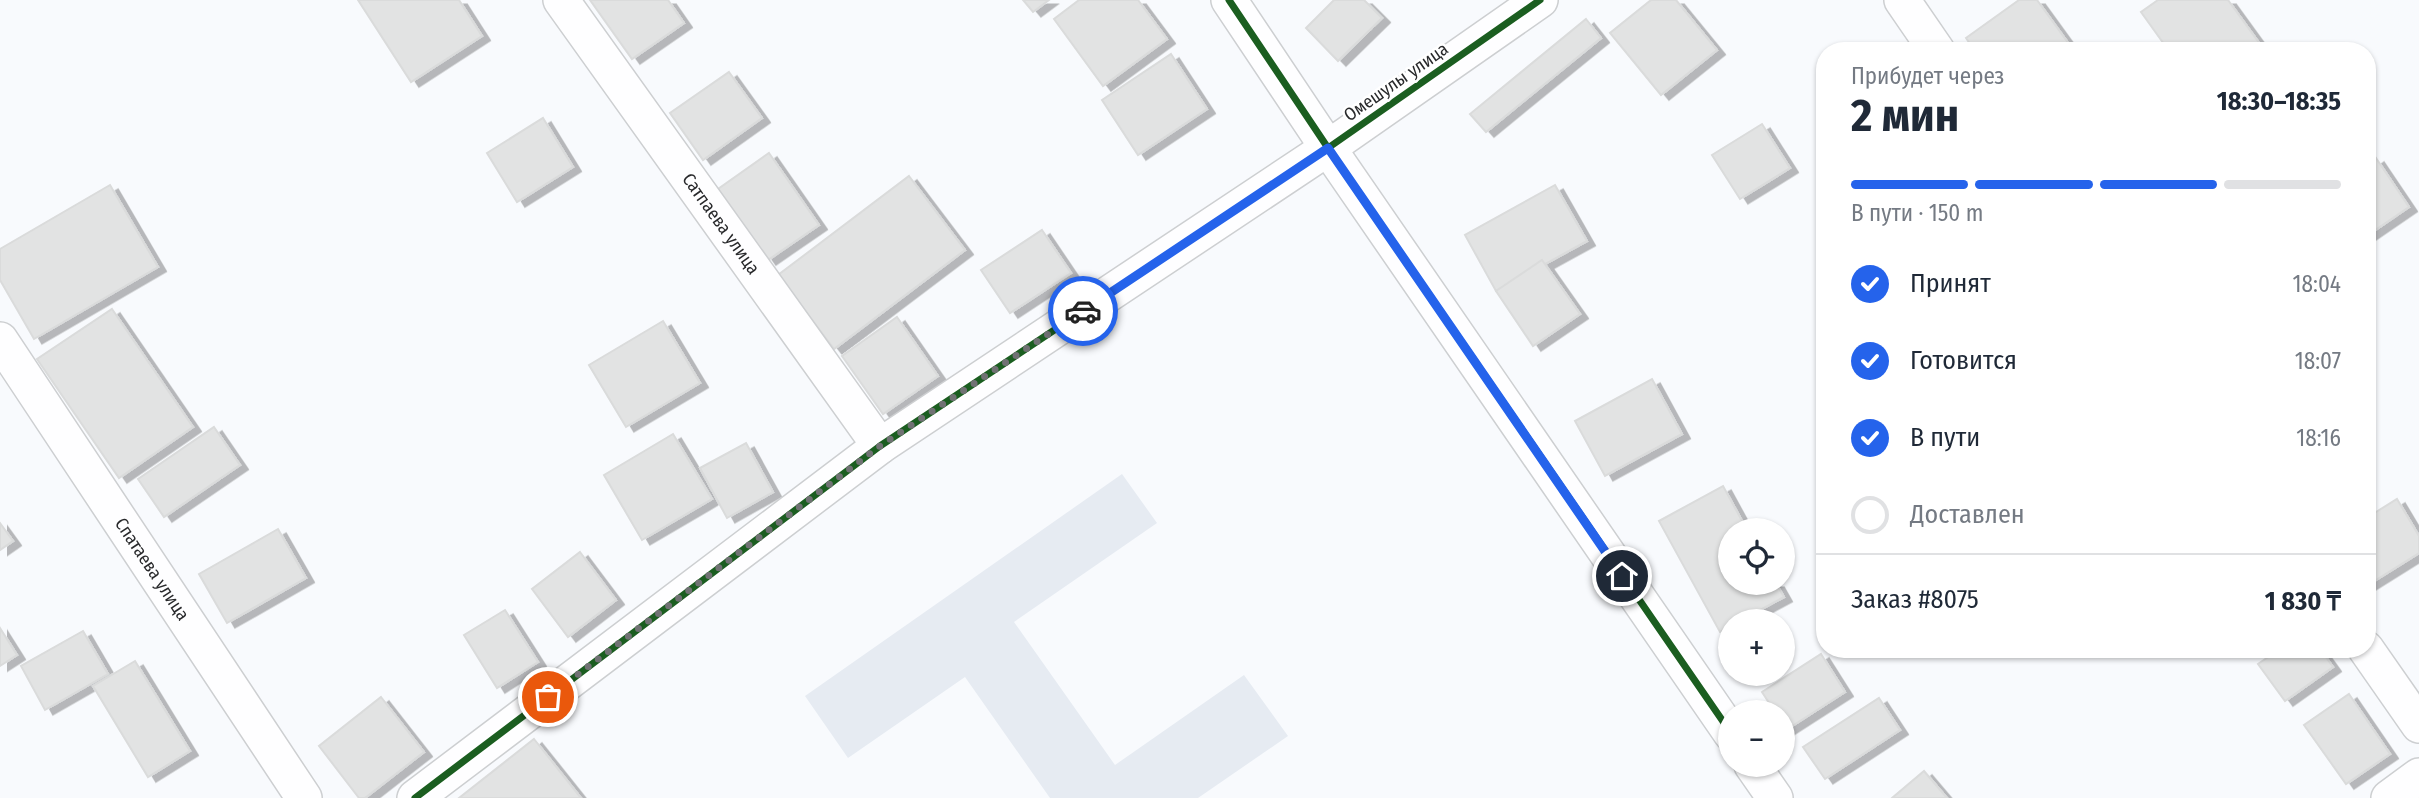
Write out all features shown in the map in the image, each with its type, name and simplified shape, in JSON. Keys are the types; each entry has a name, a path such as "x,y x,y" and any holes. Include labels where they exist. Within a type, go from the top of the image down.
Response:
{"street":[{"name":"Сатпаева улица","path":"561,0 880,446"},
{"path":"1229,0 1718,714"},
{"name":"Омешулы улица","path":"415,798 880,446 1328,148 1540,0"},
{"path":"1902,0 1931,42"},
{"name":"Спатаева улица","path":"0,340 304,798"},
{"path":"2372,658 2419,725"},
{"path":"2389,798 2419,776"},
{"path":"1760,777 1775,798"}],"shaded area":[{"path":"1122,474 1157,523 1014,622 1115,765 1244,675 1288,736 1198,798 1050,798 965,677 848,758 805,696"}],"building":[{"path":"358,0 459,0 482,36 411,82"},
{"path":"590,0 668,0 684,23 632,59"},
{"path":"1023,0 1049,0 1033,12"},
{"path":"1079,0 1138,0 1167,39 1103,86 1054,19"},
{"path":"1334,0 1364,0 1382,18 1338,61 1306,28"},
{"path":"1651,0 1676,0 1717,50 1661,95 1610,33"},
{"path":"2019,0 2037,0 2067,42 1969,42 1966,38"},
{"path":"2158,0 2228,0 2258,42 2163,42 2141,12"},
{"path":"1586,19 1601,38 1486,132 1470,114"},
{"path":"1171,54 1207,109 1138,155 1102,100"},
{"path":"729,72 762,118 703,160 670,113"},
{"path":"543,118 573,167 517,202 487,153"},
{"path":"1762,124 1790,168 1740,199 1712,155"},
{"path":"769,153 819,225 768,260 718,189"},
{"path":"2376,158 2409,207 2376,230"},
{"path":"909,176 965,250 834,349 778,275"},
{"path":"110,185 158,267 34,339 0,280 0,249"},
{"path":"1555,185 1587,241 1496,291 1465,235"},
{"path":"1042,230 1071,273 1010,313 981,270"},
{"path":"1542,260 1580,314 1533,346 1496,291"},
{"path":"112,309 193,427 119,478 37,359"},
{"path":"897,317 938,376 883,414 842,356"},
{"path":"663,321 700,383 626,427 589,365"},
{"path":"1652,379 1682,434 1605,476 1575,421"},
{"path":"214,427 240,465 164,517 138,479"},
{"path":"673,434 712,499 642,540 604,475"},
{"path":"746,443 773,492 727,518 700,468"},
{"path":"1723,486 1740,518 1718,518 1718,595 1784,597 1762,609 1718,609 1718,628 1659,521"},
{"path":"2397,499 2419,536 2419,553 2376,580 2376,512"},
{"path":"0,523 13,541 0,550"},
{"path":"278,529 306,578 227,623 199,574"},
{"path":"580,552 616,600 568,637 532,589"},
{"path":"505,610 538,662 497,688 464,635"},
{"path":"0,628 17,655 0,666"},
{"path":"83,631 108,674 45,710 21,666"},
{"path":"1816,657 1824,658 1845,692 1795,724 1795,700 1767,700 1762,692 1771,686 1795,686 1795,671"},
{"path":"2267,658 2326,658 2333,667 2285,701 2258,664"},
{"path":"135,661 190,751 148,777 93,686"},
{"path":"2349,694 2390,754 2346,784 2304,725"},
{"path":"381,697 424,752 365,798 359,798 319,746"},
{"path":"1879,698 1900,730 1825,779 1803,747"},
{"path":"534,739 581,798 459,798"},
{"path":"1924,771 1947,798 1892,798"}],"cycle path":[{"path":"1229,0 1718,714"},
{"path":"415,798 880,446 1328,148 1540,0"}],"way so far":[{"path":"548,697 880,446 1083,311"}],"route":[{"path":"1083,311 1328,148 1622,576"}]}
